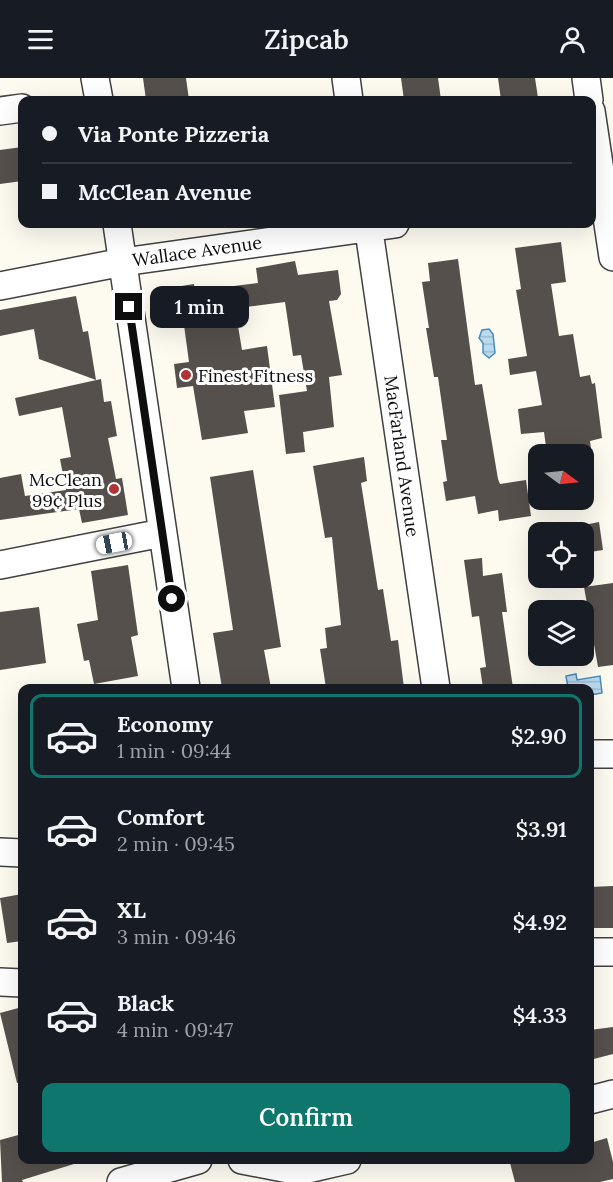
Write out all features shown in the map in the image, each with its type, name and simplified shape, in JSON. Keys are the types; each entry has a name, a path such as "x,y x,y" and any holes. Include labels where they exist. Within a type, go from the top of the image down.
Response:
{"street":[{"path":"346,78 349,96"},
{"path":"586,78 589,96"},
{"path":"0,111 18,109"},
{"path":"597,195 613,257"},
{"path":"118,228 185,684"},
{"name":"Wallace Avenue","path":"0,286 123,262 354,228"},
{"name":"MacFarland Avenue","path":"368,228 435,684"},
{"path":"0,565 162,533"},
{"path":"594,754 613,754"},
{"path":"0,852 18,853"},
{"path":"594,952 613,952"},
{"path":"0,982 18,983"},
{"path":"594,1099 613,1094"},
{"path":"121,1182 184,1164"},
{"path":"254,1166 299,1171 330,1164"}],"water":[{"path":"489,329 493,334 495,353 489,358 483,353 483,343 479,338 482,330"},
{"path":"576,674 577,680 600,676 602,693 594,694 594,684 567,684 566,676"}],"building":[{"path":"143,78 186,78 188,96 145,96"},
{"path":"401,78 438,78 440,96 403,96"},
{"path":"498,78 535,78 538,96 500,96"},
{"path":"18,148 18,182 0,184 0,150"},
{"path":"561,242 566,282 551,284 559,336 573,334 580,377 590,375 592,384 595,383 602,438 590,441 590,444 546,444 544,432 521,434 518,409 542,405 536,371 510,375 508,359 527,356 516,290 521,289 515,248"},
{"path":"458,259 475,385 482,384 498,479 500,484 526,480 528,510 530,510 531,516 499,521 498,510 478,514 475,496 446,501 443,482 447,481 441,440 447,440 438,377 434,377 426,328 429,328 422,282 430,281 428,263"},
{"path":"295,261 298,275 338,270 341,294 337,300 329,301 342,375 329,377 334,427 303,432 305,452 286,454 279,395 307,391 301,355 293,356 285,302 237,308 234,286 258,283 256,268"},
{"path":"194,284 196,300 201,299 204,319 236,314 242,350 267,346 275,407 244,411 248,433 202,440 193,386 177,388 174,364 189,362 183,318 167,320 162,289"},
{"path":"76,296 83,332 88,331 96,380 39,359 34,329 0,336 0,310"},
{"path":"101,379 104,402 111,401 117,436 108,438 116,479 122,478 128,515 82,523 79,509 0,520 0,478 21,474 25,496 66,490 60,459 71,457 62,407 19,416 15,398"},
{"path":"364,457 367,481 361,483 378,590 383,589 391,641 398,640 404,684 325,684 320,649 327,648 325,628 341,625 332,537 325,538 313,466"},
{"path":"253,470 281,647 264,650 270,684 221,684 213,633 233,630 210,477"},
{"path":"599,522 603,550 594,551 594,523"},
{"path":"482,558 483,576 502,573 507,612 502,612 512,684 482,684 480,668 486,667 479,616 472,617 464,560"},
{"path":"128,565 138,635 131,637 138,676 94,684 89,660 84,661 77,624 98,620 91,571"},
{"path":"613,583 613,665 598,667 594,644 594,600 586,600 584,588 594,588 594,586"},
{"path":"39,607 46,663 0,670 0,612"},
{"path":"613,886 613,928 594,928 594,887"},
{"path":"18,895 18,942 7,943 0,898"},
{"path":"18,1008 18,1083 17,1083 0,1013"},
{"path":"613,1027 613,1054 594,1059 594,1029"},
{"path":"18,1135 18,1164 74,1164 22,1180 23,1182 2,1182 0,1140"},
{"path":"607,1138 613,1162 613,1179 600,1182 515,1182 510,1164 594,1164 594,1142"}],"place":[{"name":"Finest Fitness","path":"186,375"},
{"name":"McClean 99¢ Plus","path":"114,489"}],"route":[{"path":"129,307 172,599"}]}
